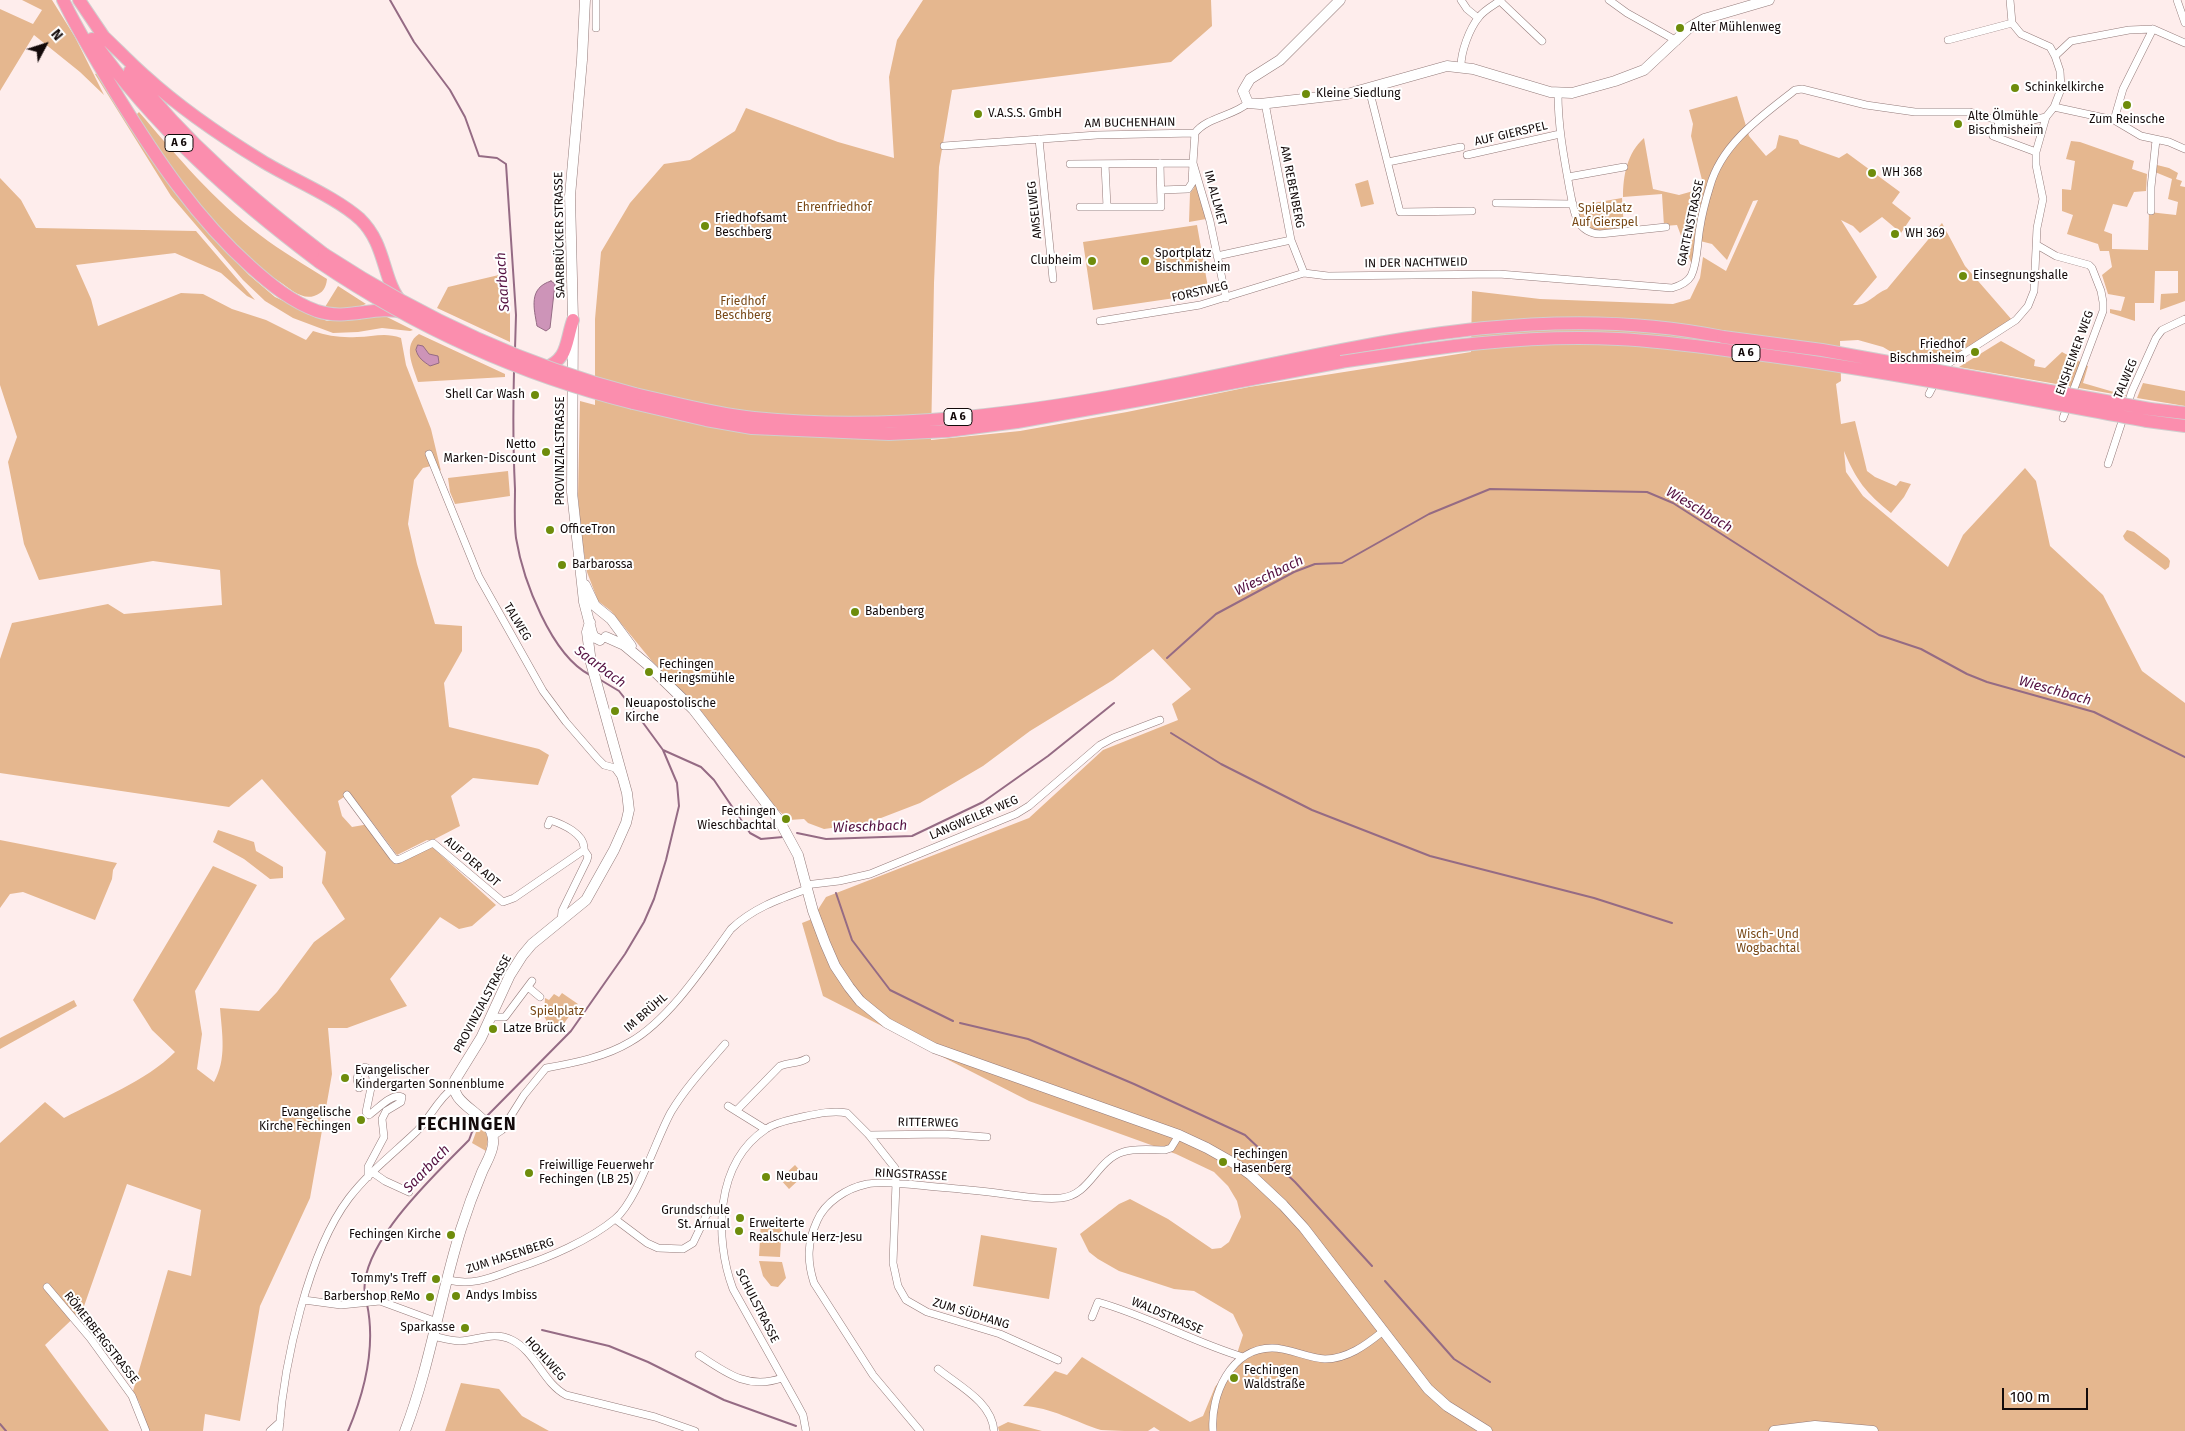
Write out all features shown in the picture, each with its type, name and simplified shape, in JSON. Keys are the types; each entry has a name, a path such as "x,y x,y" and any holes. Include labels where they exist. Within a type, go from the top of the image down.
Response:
{"highway":[{"name":"A 6","path":"64,0 129,87 184,148 232,193 322,258 448,327 532,363 634,399 751,418 801,422 890,422 946,419 1017,411 1280,368 1430,334 1490,326 1554,322 1610,323 1682,328 1724,337 1822,350 2148,415 2185,426"},
{"path":"64,0 79,32 144,139 170,177 200,216 242,260 302,305 318,311 332,315 355,315 390,311 414,314"},
{"name":"A 6","path":"78,0 137,80 204,153 322,258"},
{"name":"A 6","path":"102,34 145,76 176,102 262,161 352,213 370,230 378,245 397,298 414,314 573,383"},
{"name":"A 6","path":"355,315 375,302 381,293 385,281 384,261"},
{"path":"537,369 553,365 563,356 573,320"},
{"name":"A 6","path":"1280,368 1341,362 1462,344 1552,338 1616,339 1680,343 1820,362 2148,415 2185,413"}],"main road":[{"name":"SAARBRÜCKER STRASSE","path":"573,383 570,174 592,23 585,0"},
{"path":"1340,0 1280,60 1247,83 1243,91 1248,103 1265,103 1347,94 1447,66 1461,66 1558,93 1572,93 1637,73 1649,67 1690,27 1704,19 1766,0"},
{"name":"PROVINZIALSTRASSE","path":"573,383 573,510 584,602 594,620"},
{"name":"PROVINZIALSTRASSE","path":"581,573 594,620"},
{"path":"585,584 594,606 611,619 648,665 705,723 756,793 779,820 798,855 806,887 825,943 840,975 860,1001 887,1023 934,1048 1179,1135 1237,1165 1283,1205 1304,1228 1382,1332 1428,1388 1447,1406 1487,1431"},
{"path":"592,665 605,636 606,622 594,620 594,637 605,636 631,646"},
{"name":"PROVINZIALSTRASSE","path":"453,1088 455,1080 492,1016 510,975 522,956 532,944 586,900 624,831 629,810 592,665 587,629 594,620"},
{"path":"605,636 624,645 648,665"},
{"path":"405,1431 415,1403 472,1198 491,1153 493,1136 483,1120 460,1100 453,1088"},
{"path":"1774,1431 1816,1426 1874,1431"}],"street":[{"name":"SAARBRÜCKER STRASSE","path":"592,23 596,0"},
{"path":"1461,0 1478,18"},
{"path":"1461,66 1463,53 1478,18 1500,0 1542,41"},
{"path":"1610,0 1627,13 1677,40"},
{"path":"1929,394 1943,367 2011,324 2025,310 2034,291 2036,245 2043,199 2036,165 2036,152 2046,117 2054,107 2061,90 2060,71 2050,47 2021,34 2012,23 2010,0"},
{"path":"2177,0 2185,23"},
{"path":"1948,40 2012,23"},
{"path":"2055,56 2066,44 2078,39 2129,30 2153,28 2185,43"},
{"path":"2114,120 2123,89 2153,28"},
{"path":"1369,89 1400,212 1472,211"},
{"name":"GARTENSTRASSE","path":"1530,277 1659,288 1672,288 1684,284 1694,268 1700,225 1715,168 1722,155 1737,135 1799,89 1878,107 1915,112 1970,112 2000,122 2020,123 2046,117"},
{"name":"AUF GIERSPEL","path":"1558,93 1560,134 1575,216 1581,226 1596,234 1666,228"},
{"path":"1195,133 1203,126 1242,108 1248,103"},
{"name":"AM REBENBERG","path":"1265,103 1291,240 1304,273"},
{"path":"2054,107 2114,120 2141,136 2169,142 2185,149"},
{"path":"2000,122 1993,136 2036,152"},
{"name":"AM BUCHENHAIN","path":"944,146 1097,135 1195,133"},
{"name":"IM ALLMET","path":"1195,133 1193,163 1201,184 1226,298"},
{"name":"AUF GIERSPEL","path":"1468,155 1560,134"},
{"name":"AMSELWEG","path":"1039,140 1053,279"},
{"path":"2151,211 2151,187 2156,140"},
{"path":"1388,162 1461,147"},
{"path":"1080,207 1161,206 1160,163"},
{"path":"1070,164 1193,163 1192,183 1188,190 1162,190"},
{"path":"1105,164 1107,207"},
{"path":"1568,178 1624,167"},
{"path":"1496,203 1573,204"},
{"path":"1217,256 1291,240"},
{"name":"ENSHEIMER WEG","path":"2036,245 2056,256 2089,265 2092,268 2104,302 2063,418"},
{"name":"IN DER NACHTWEID","path":"1304,273 1328,276 1480,273 1530,277"},
{"name":"FORSTWEG","path":"1100,321 1191,307 1304,273"},
{"name":"TALWEG","path":"2108,464 2132,391 2156,338 2162,330 2185,319"},
{"name":"TALWEG","path":"429,454 479,577 543,691 566,722 598,759 604,765 614,768 622,777"},
{"name":"LANGWEILER WEG","path":"806,887 870,874 1016,814 1030,806 1100,745 1160,720"},
{"name":"AUF DER ADT","path":"347,795 390,856 396,860 433,843 502,902 521,893 584,850"},
{"path":"548,825 550,820 574,831 584,844 584,850 588,856 562,911 561,921"},
{"name":"IM BRÜHL","path":"493,1136 502,1130 524,1095 546,1068 600,1055 631,1042 680,998 731,928 760,907 806,887"},
{"path":"492,1016 505,1017 530,984 540,996"},
{"path":"721,1212 713,1211 707,1214 692,1243 683,1248 658,1248 647,1243 615,1219 628,1202 671,1113 682,1096 725,1044"},
{"path":"736,1111 780,1066 788,1062 798,1064 806,1059"},
{"path":"359,1088 357,1079 359,1071 365,1067 373,1073 366,1112 369,1115 382,1104 396,1096 402,1097 401,1102 386,1111 382,1119 384,1137 368,1166 370,1174"},
{"path":"279,1431 288,1365 304,1300 327,1234 348,1199 370,1174 420,1127 444,1095 453,1088"},
{"path":"728,1106 765,1129"},
{"name":"SCHULSTRASSE","path":"806,1431 803,1415 733,1289 726,1271 721,1238 721,1212 732,1172 740,1157 765,1129 786,1121 840,1111 847,1112 869,1135 895,1168 896,1183"},
{"name":"RITTERWEG","path":"869,1135 945,1134 987,1137"},
{"name":"RINGSTRASSE","path":"920,1431 873,1375 814,1283 809,1267 808,1248 812,1232 823,1209 841,1194 867,1184 896,1183 1043,1198 1070,1197 1086,1187 1103,1165 1116,1155 1125,1151 1165,1150 1171,1148 1179,1135"},
{"path":"370,1174 408,1192"},
{"name":"ZUM SÜDHANG","path":"896,1183 893,1263 898,1286 906,1300 927,1312 1000,1334 1058,1360"},
{"name":"ZUM HASENBERG","path":"448,1280 469,1283 539,1261 569,1247 615,1219"},
{"name":"RÖMERBERGSTRASSE","path":"47,1287 90,1338 132,1396 146,1431"},
{"path":"304,1300 341,1305 371,1301 390,1303 437,1322"},
{"name":"WALDSTRASSE","path":"1092,1317 1098,1302 1127,1310 1213,1348 1243,1357"},
{"path":"1213,1431 1212,1419 1216,1396 1237,1363 1243,1357 1255,1351 1272,1348 1324,1359 1337,1357 1360,1349 1382,1332"},
{"name":"HOHLWEG","path":"433,1336 451,1340 470,1340 486,1336 511,1340 530,1357 553,1386 566,1395 655,1417 695,1431"},
{"path":"698,1355 725,1371 751,1383 762,1383 782,1378"},
{"path":"938,1369 982,1404 994,1422 994,1431"},
{"path":"270,1431 280,1422"}],"green space":[{"path":"22,0 52,0 75,37 104,95 80,72 34,35 0,91 0,9 33,24 42,10"},
{"name":"Wisch- Und Wogbachtal","path":"923,0 1211,0 1212,26 1171,62 952,90 939,167 934,283 931,440 1020,431 1127,412 1249,387 1471,352 1472,291 1540,299 1673,304 1690,299 1700,278 1703,257 1726,271 1758,200 1753,201 1727,260 1712,244 1696,240 1692,265 1677,225 1664,226 1662,194 1623,197 1625,173 1630,158 1644,138 1653,189 1679,195 1704,188 1691,136 1693,124 1689,110 1737,96 1749,136 1766,156 1776,148 1779,135 1798,140 1800,144 1839,158 1847,153 1900,192 1892,203 1911,218 1901,233 1882,217 1860,233 1853,226 1841,220 1877,277 1853,305 1863,304 1887,289 1942,223 1965,266 2012,320 1945,362 1893,353 1883,347 1858,340 1840,341 1841,381 1836,384 1841,424 1855,421 1867,471 1875,477 1896,486 1900,481 1911,484 1904,497 1891,513 1863,485 1844,451 1846,472 1863,496 1948,567 1963,535 2025,468 2036,481 2050,546 2103,595 2142,671 2185,703 2185,1431 1160,1431 1154,1427 1148,1431 1118,1431 1101,1430 1053,1412 1023,1406 1055,1371 1067,1375 1082,1357 1190,1422 1203,1416 1215,1387 1235,1360 1243,1335 1233,1314 1194,1291 1174,1289 1119,1271 1089,1252 1080,1234 1119,1204 1130,1199 1168,1219 1212,1249 1221,1248 1229,1242 1241,1217 1237,1201 1228,1186 1214,1172 1176,1154 1029,1101 823,996 802,923 812,919 826,897 1029,818 1103,750 1178,720 1172,704 1191,689 1153,649 1113,680 1030,731 983,766 920,803 868,823 824,829 808,823 804,819 789,820 777,809 702,712 651,660 611,611 598,601 587,572 578,496 580,401 595,405 595,319 601,252 630,203 664,164 690,160 735,131 746,108 838,142 894,158 889,77 897,40"},
{"path":"98,73 175,193 202,226 249,275 275,297 327,321 356,320 383,315 413,330 382,328 358,332 333,333 293,318 265,301 243,280 171,196 95,74"},
{"path":"139,112 196,177 243,222 293,258 327,279 322,292 310,297 296,293 258,268 235,246 175,174 135,116"},
{"path":"2071,141 2080,142 2134,161 2132,169 2147,174 2146,191 2134,192 2127,207 2113,204 2104,231 2112,234 2112,249 2148,250 2149,212 2176,215 2178,202 2168,199 2172,179 2155,172 2157,165 2178,173 2176,179 2182,181 2180,186 2185,187 2185,301 2160,310 2161,294 2178,293 2178,271 2155,271 2154,303 2135,303 2135,321 2110,313 2110,309 2121,311 2125,297 2108,294 2102,275 2112,267 2109,251 2100,251 2098,244 2067,234 2073,215 2062,211 2062,189 2071,190 2075,161 2066,159"},
{"path":"0,178 21,200 36,228 196,231 255,300 247,296 221,273 175,253 76,265 91,299 98,326 181,293 203,294 232,309 266,320 306,340 313,331 340,337 384,335 401,338 406,365 431,429 441,471 435,465 423,468 414,480 408,524 417,564 435,624 462,626 462,651 444,683 449,727 539,749 549,755 538,785 473,778 451,796 460,826 397,855 350,793 338,801 342,816 352,827 369,824 394,863 431,846 496,905 472,926 459,929 440,917 390,979 407,1006 347,1028 328,1028 332,1074 310,1198 260,1306 240,1421 205,1414 203,1431 149,1431 133,1391 168,1270 191,1276 201,1210 127,1184 83,1309 45,1345 109,1431 0,1431 0,1143 45,1102 64,1118 136,1081 163,1063 175,1052 152,1030 133,1000 213,866 257,885 195,991 202,1034 197,1069 214,1082 221,1064 222,1055 220,1008 259,1011 277,992 314,942 345,919 322,883 326,852 262,779 229,807 0,773 0,659 12,623 108,604 124,614 222,605 220,570 153,561 39,580 24,544 8,462 17,437 0,385"},
{"path":"1195,180 1206,219 1189,222 1190,193 1194,188"},
{"path":"1368,180 1374,204 1361,207 1355,184"},
{"name":"Spielplatz Auf Gierspel","path":"1622,198 1624,229 1594,230 1584,223 1576,206"},
{"name":"Sportplatz Bischmisheim","path":"1197,225 1209,293 1093,310 1083,242"},
{"path":"503,274 510,315 510,342 437,308 448,287"},
{"path":"338,286 366,304 349,310 325,307"},
{"path":"419,334 505,374 505,377 418,382 410,350 411,344"},
{"path":"2001,341 2035,360 2034,366 2045,368 2062,352 2088,366 2083,383 2131,397 1959,367"},
{"path":"2143,383 2185,391 2185,406 2137,398"},
{"path":"508,471 510,496 455,504 450,492 448,478"},
{"path":"2127,530 2134,532 2168,558 2170,561 2169,567 2165,570 2125,540 2123,536"},
{"path":"218,830 254,842 256,851 283,867 283,878 270,879 244,859 213,842"},
{"path":"0,840 117,863 95,920 23,892 10,894 0,908"},
{"name":"Spielplatz","path":"562,993 578,1004 560,1029 553,1033 544,1016 545,998 549,1000 554,994 559,997"},
{"path":"74,1000 77,1006 0,1049 0,1038"},
{"path":"482,1125 488,1138 486,1151 472,1143 476,1132"},
{"path":"795,1165 804,1175 789,1189 780,1179"},
{"path":"761,1221 782,1223 780,1257 759,1256"},
{"path":"981,1235 1057,1248 1049,1299 973,1286"},
{"path":"759,1261 782,1262 786,1278 778,1287 771,1286 763,1276"},
{"path":"461,1383 499,1389 522,1416 549,1431 445,1431"},
{"path":"1008,1422 1042,1431 999,1431 998,1427"}],"shaded area":[{"path":"551,281 555,284 550,328 546,331 537,326 534,299 539,288"},
{"path":"418,345 423,346 429,354 438,356 439,363 430,366 423,361 416,350"}],"waterway":[{"name":"Saarbach","path":"390,0 414,42 450,90 465,117 479,156 497,158 506,164 516,315 515,349"},
{"name":"Saarbach","path":"514,371 515,520 516,538 520,555 532,595 551,634 576,665 590,675"},
{"name":"Wieschbach","path":"1167,658 1216,614 1294,572 1315,564 1342,563 1429,514 1490,489 1647,492 1673,503 1879,635 1921,649 1967,674 1987,682 2094,712 2185,757"},
{"name":"Saarbach","path":"485,1118 571,1031 625,954 644,922 654,899 666,860 679,806 677,783 663,750 630,705 619,691 599,679"},
{"name":"Wieschbach","path":"797,833 826,839 912,836 983,802 1048,756 1114,703"},
{"path":"1171,733 1221,764 1312,810 1430,856 1594,898 1672,923"},
{"name":"Wieschbach","path":"663,750 701,767 714,780 750,833 761,839 783,837"},
{"path":"836,893 852,940 890,990 953,1021"},
{"path":"960,1023 1028,1039 1134,1084 1245,1135 1295,1182 1372,1266"},
{"name":"Saarbach","path":"366,1300 365,1280 372,1259 384,1236 419,1192 469,1140 472,1132 480,1123"},
{"path":"1385,1281 1454,1359 1490,1382"},
{"name":"Saarbach","path":"348,1431 364,1385 367,1369 370,1336 367,1304"},
{"path":"542,1330 609,1346 648,1362 724,1400 796,1426"},
{"path":"0,1424 6,1431"}],"place":[{"name":"Alter Mühlenweg","path":"1680,28"},
{"name":"Schinkelkirche","path":"2015,88"},
{"name":"Kleine Siedlung","path":"1306,94"},
{"name":"Zum Reinsche","path":"2127,105"},
{"name":"V.A.S.S. GmbH","path":"978,114"},
{"name":"Alte Ölmühle Bischmisheim","path":"1958,124"},
{"name":"WH 368","path":"1872,173"},
{"name":"Friedhofsamt Beschberg","path":"705,226"},
{"name":"WH 369","path":"1895,234"},
{"name":"Clubheim","path":"1092,261"},
{"name":"Sportplatz Bischmisheim","path":"1145,261"},
{"name":"Einsegnungshalle","path":"1963,276"},
{"name":"Friedhof Bischmisheim","path":"1975,352"},
{"name":"Shell Car Wash","path":"535,395"},
{"name":"Netto Marken-Discount","path":"546,452"},
{"name":"OfficeTron","path":"550,530"},
{"name":"Barbarossa","path":"562,565"},
{"name":"Babenberg","path":"855,612"},
{"name":"Fechingen Heringsmühle","path":"649,672"},
{"name":"Neuapostolische Kirche","path":"615,711"},
{"name":"Fechingen Wieschbachtal","path":"786,819"},
{"name":"Latze Brück","path":"493,1029"},
{"name":"Evangelischer Kindergarten Sonnenblume","path":"345,1078"},
{"name":"Evangelische Kirche Fechingen","path":"361,1120"},
{"name":"Fechingen Hasenberg","path":"1223,1162"},
{"name":"Freiwillige Feuerwehr Fechingen (LB 25)","path":"529,1173"},
{"name":"Neubau","path":"766,1177"},
{"name":"Grundschule St. Arnual","path":"740,1218"},
{"name":"Erweiterte Realschule Herz-Jesu","path":"739,1231"},
{"name":"Fechingen Kirche","path":"451,1235"},
{"name":"Tommy's Treff","path":"436,1279"},
{"name":"Andys Imbiss","path":"456,1296"},
{"name":"Barbershop ReMo","path":"430,1297"},
{"name":"Sparkasse","path":"465,1328"},
{"name":"Fechingen Waldstraße","path":"1234,1378"}],"district":[{"name":"FECHINGEN","path":"467,1125"}],"park label":[{"name":"Ehrenfriedhof","path":"834,208"},
{"name":"Friedhof Beschberg","path":"743,309"}]}
